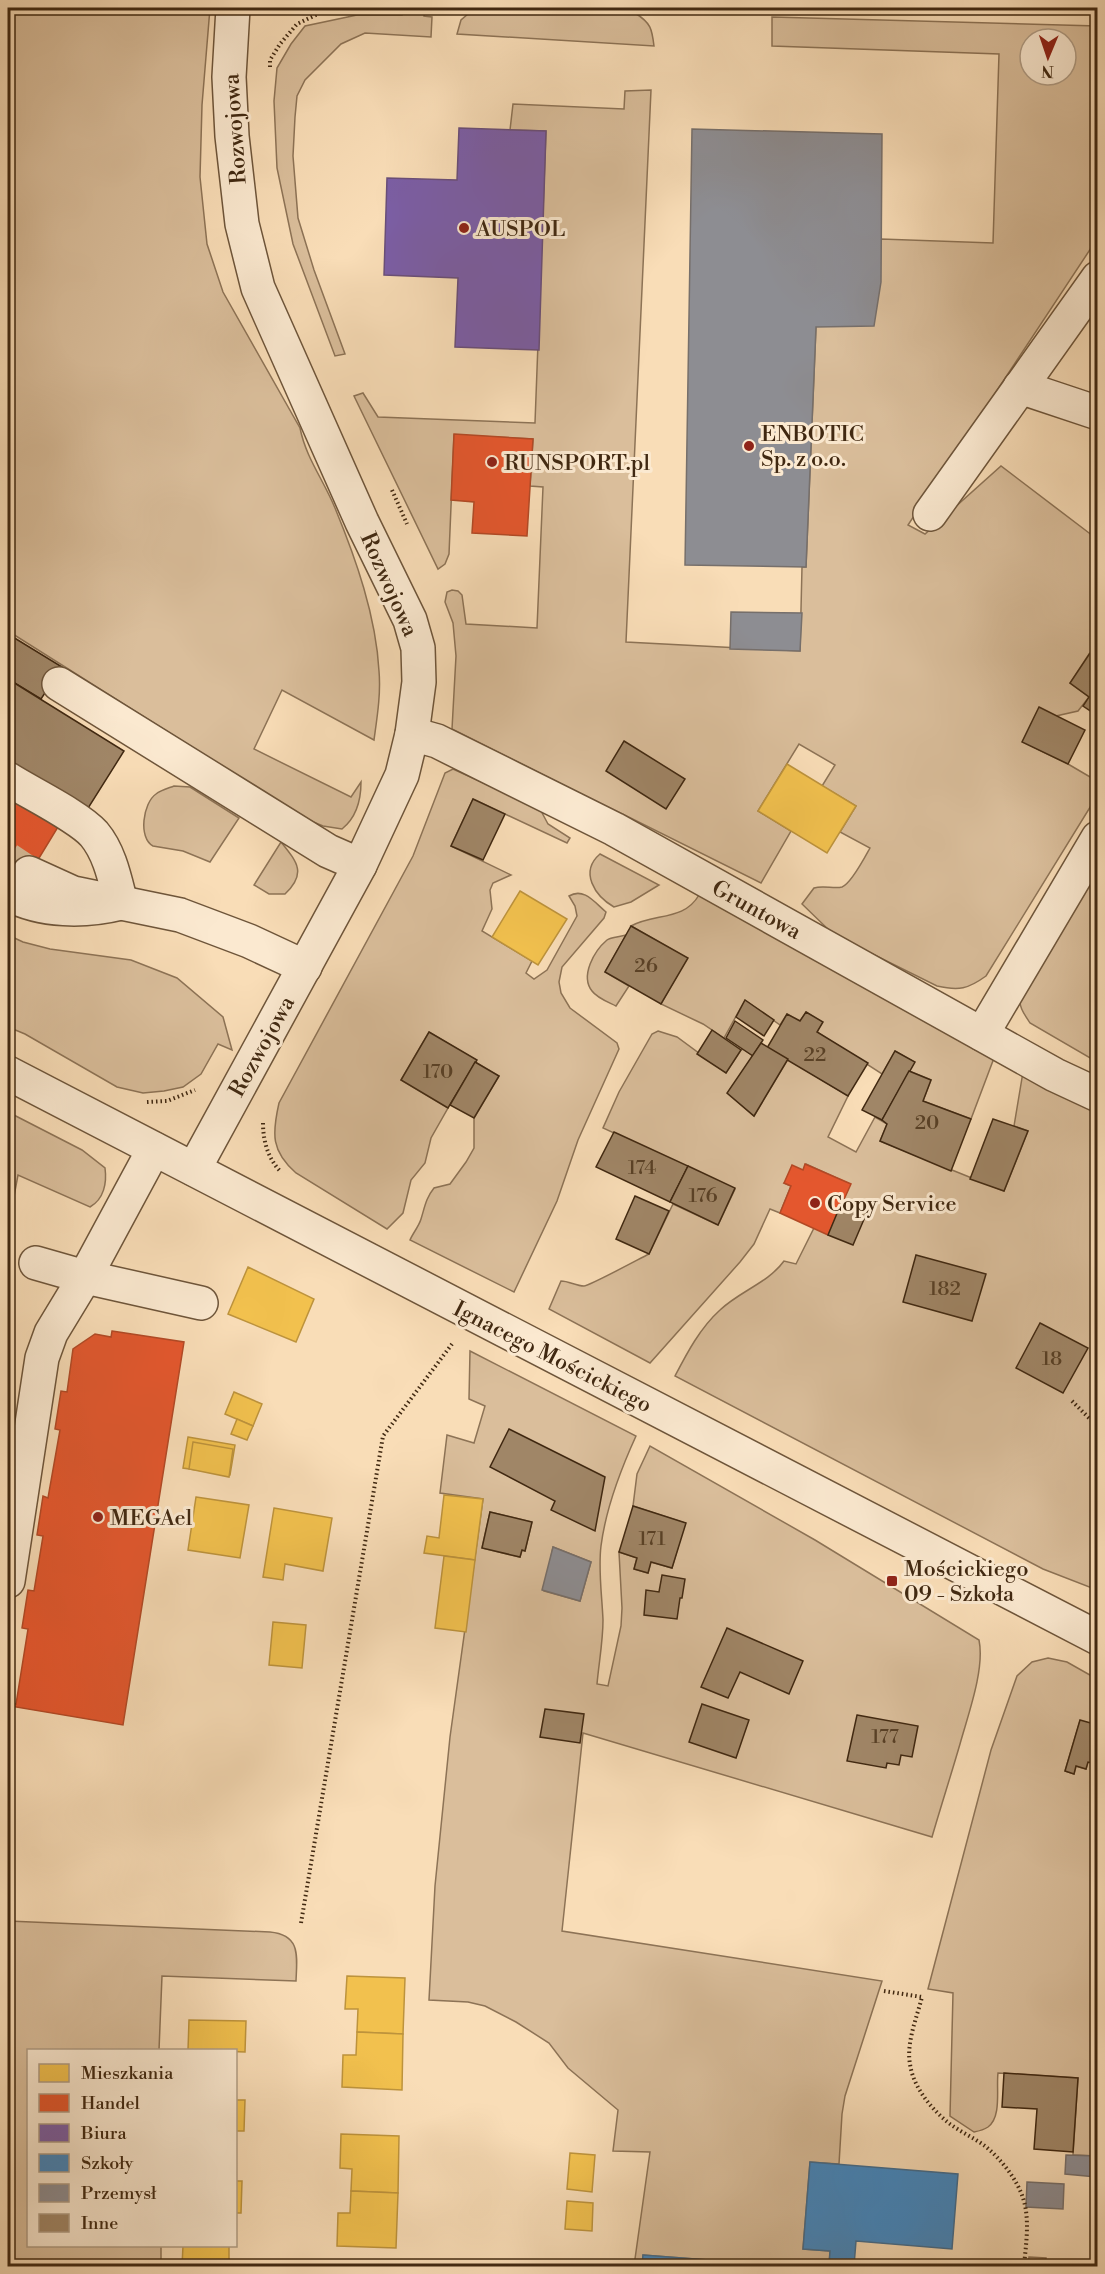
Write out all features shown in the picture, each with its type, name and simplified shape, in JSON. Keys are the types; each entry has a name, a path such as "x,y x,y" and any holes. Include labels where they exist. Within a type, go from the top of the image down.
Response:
{"street":[{"name":"Rozwojowa","path":"194,1169 360,865 402,775 412,734 419,682 418,648 410,620 362,522 258,288 242,224 232,136 229,77 234,8"},
{"path":"930,514 1098,278"},
{"path":"1020,387 1098,413"},
{"path":"59,684 328,851 360,865"},
{"name":"Gruntowa","path":"412,734 437,741 614,829 1055,1075 1098,1095"},
{"path":"8,779 82,824 95,835 108,857 122,903"},
{"path":"982,1034 1098,838"},
{"path":"18,884 73,892 180,915 249,941 305,967"},
{"name":"Ignacego Mościckiego","path":"8,1073 1098,1638"},
{"path":"8,1581 42,1358 51,1332 85,1277 154,1149"},
{"path":"36,1263 85,1277 201,1303"}],"path":[{"path":"238,1087 266,1101 263,1127 266,1146 274,1164 282,1172"},
{"path":"138,1101 167,1101 198,1088"},
{"path":"301,1923 383,1436 449,1346 458,1340"},
{"path":"1072,1401 1093,1422 1098,1424"},
{"path":"884,1991 922,1996 910,2043 909,2061 913,2080 925,2098 949,2123 986,2146 1010,2173 1023,2197 1026,2214 1024,2266"}],"shaded area":[{"path":"8,8 210,8 202,105 200,177 207,244 223,292 300,428 311,459 335,508 364,588 374,630 379,671 379,697 374,740 282,690 254,749 351,797 361,782 357,808 342,829 323,826 306,819 8,631"},
{"path":"402,8 425,8 424,16 432,17 431,37 365,33 341,44 305,80 297,96 293,156 298,218 314,270 345,354 335,356 293,244 277,168 274,101 277,68 305,26 357,15 402,15"},
{"path":"475,8 635,13 650,27 654,46 457,34 461,20"},
{"path":"772,17 1097,26 1097,239 908,525 925,534 1001,466 1097,539 1097,659 1089,654 1070,683 1089,697 1078,711 1056,716 1023,742 1097,781 1097,796 986,976 963,988 951,988 937,986 834,935 802,904 814,888 846,885 858,870 870,848 840,832 856,806 822,786 835,765 799,744 758,811 791,831 761,883 452,729 456,656 453,623 445,602 447,592 458,591 462,595 466,624 537,628 543,487 530,486 533,439 454,435 449,554 445,564 438,569 354,396 363,393 378,417 535,423 546,131 510,130 513,104 624,109 625,91 651,90 626,642 800,651 802,567 806,567 816,327 881,239 993,243 999,54 772,46"},
{"path":"453,769 540,809 548,824 570,838 567,843 473,799 451,846 511,875 493,883 490,890 492,909 482,931 532,961 526,973 534,979 547,970 577,916 575,906 569,896 580,893 606,912 604,918 562,967 559,982 561,993 570,1008 617,1043 619,1049 578,1140 557,1201 514,1292 410,1240 420,1222 431,1192 434,1188 450,1184 474,1148 474,1118 499,1076 475,1062 476,1060 429,1032 401,1080 448,1108 431,1138 425,1163 411,1180 403,1213 387,1229 296,1173 282,1157 275,1133 279,1103 413,856 445,773"},
{"path":"174,786 190,787 239,818 210,862 183,851 153,846 145,836 145,812 152,798 160,791"},
{"path":"281,842 295,862 298,874 292,887 285,894 269,894 254,885"},
{"path":"600,854 659,885 631,902 614,907 601,897 590,876 594,861"},
{"path":"1097,874 1097,1062 1030,1023 1020,1002 1041,958"},
{"path":"699,895 994,1058 971,1119 923,1101 931,1080 909,1071 914,1062 895,1051 882,1074 817,1032 822,1022 806,1012 800,1021 787,1014 780,1025 745,1000 724,1038 703,1024 661,1004 687,958 631,926 677,913 693,903"},
{"path":"8,935 23,942 50,949 131,960 177,978 223,1017 232,1050 218,1044 201,1074 183,1087 143,1093 117,1087 25,1034 8,1027"},
{"path":"626,935 605,972 629,986 616,1006 594,993 587,978 590,964 597,951 607,940"},
{"path":"658,1031 677,1037 726,1073 741,1050 753,1056 728,1093 754,1116 788,1059 848,1096 828,1137 856,1152 875,1117 887,1124 880,1141 1004,1191 1028,1131 1014,1126 1023,1072 1097,1108 1097,1590 1043,1569 675,1376 700,1333 720,1310 770,1275 784,1261 796,1264 814,1228 843,1199 850,1184 806,1164 803,1170 784,1183 791,1186 780,1213 770,1209 754,1244 740,1262 650,1363 549,1309 561,1281 581,1286 588,1285 649,1254 673,1204 718,1225 735,1189 603,1128 619,1092 652,1034"},
{"path":"8,1112 82,1150 105,1168 104,1190 95,1204 90,1207 18,1175 8,1228"},
{"path":"470,1351 636,1436 614,1490 601,1546 603,1628 597,1684 608,1686 621,1626 619,1552 637,1558 634,1569 648,1573 651,1562 672,1568 685,1523 633,1506 637,1474 650,1446 815,1540 979,1640 980,1664 975,1692 932,1837 583,1733 562,1931 882,1981 845,2096 839,2164 810,2162 803,2249 830,2251 829,2266 787,2266 643,2255 642,2266 634,2266 650,2152 613,2151 618,2110 568,2068 549,2043 516,2022 485,2006 468,2002 429,2000 435,1886 450,1737 483,1499 440,1493 447,1435 474,1443 485,1406 469,1399","holes":["490,1512 532,1522 525,1551 522,1550 520,1557 482,1548","553,1547 591,1562 580,1601 544,1591"]},
{"path":"1048,1658 1067,1662 1097,1679 1097,1725 1080,1721 1065,1771 1074,1774 1076,1766 1086,1769 1088,1762 1097,1764 1097,2156 1073,2155 1078,2078 998,2073 997,2109 988,2127 974,2132 950,2116 953,1993 928,1989 991,1750 1017,1676 1032,1662"},
{"path":"8,1921 270,1932 287,1937 295,1948 296,1981 162,1976 159,2049 27,2049 27,2247 161,2247 161,2266 8,2266"},
{"path":"1097,2200 1097,2266 1092,2266"},
{"path":"1029,2257 1046,2258 1045,2266 1028,2266"}],"building: Mieszkania":[{"path":"787,764 856,806 827,853 758,811"},
{"path":"520,891 567,919 538,965 492,937"},
{"path":"248,1267 314,1299 296,1342 228,1314"},
{"path":"234,1392 262,1404 253,1426 225,1414"},
{"path":"237,1419 253,1426 247,1440 231,1434"},
{"path":"188,1437 235,1445 230,1475 183,1468"},
{"path":"193,1442 233,1449 229,1477 189,1469"},
{"path":"444,1495 483,1499 475,1560 424,1553 427,1536 439,1538"},
{"path":"196,1497 249,1505 240,1558 188,1550"},
{"path":"274,1508 332,1518 323,1571 285,1564 283,1580 263,1577"},
{"path":"444,1556 475,1560 466,1632 435,1628"},
{"path":"273,1622 306,1625 302,1668 269,1665"},
{"path":"347,1976 405,1978 403,2034 357,2032 358,2009 345,2009"},
{"path":"189,2020 246,2021 245,2052 237,2052 237,2049 188,2049"},
{"path":"357,2032 403,2034 402,2090 342,2087 343,2055 356,2055"},
{"path":"237,2100 245,2100 244,2131 237,2131"},
{"path":"341,2134 399,2136 398,2193 351,2191 352,2169 340,2168"},
{"path":"570,2153 595,2155 592,2192 567,2189"},
{"path":"237,2181 242,2181 241,2213 237,2213"},
{"path":"351,2191 398,2193 396,2248 337,2246 338,2213 350,2213"},
{"path":"567,2201 593,2203 592,2231 565,2229"},
{"path":"183,2247 229,2247 229,2261 241,2262 241,2266 182,2266"}],"building: Handel":[{"name":"RUNSPORT.pl","path":"454,434 533,439 527,536 472,533 474,502 451,500"},
{"path":"8,790 61,822 8,909"},
{"path":"805,1164 851,1184 828,1235 780,1213 791,1186 784,1183 792,1165 803,1170"},
{"name":"MEGAel","path":"112,1331 184,1342 123,1725 10,1706 11,1703 16,1704 28,1629 22,1628 28,1590 34,1591 43,1536 37,1535 43,1496 48,1498 60,1430 55,1429 61,1391 67,1392 73,1349 95,1334 111,1337"}],"building: Biura":[{"name":"AUSPOL","path":"459,128 546,131 539,350 455,347 458,278 384,275 387,178 457,180"}],"building: Szkoły":[{"path":"810,2162 958,2174 952,2249 856,2241 854,2266 829,2266 830,2251 803,2249"},
{"path":"643,2255 787,2266 642,2266"}],"building: Przemysł":[{"name":"ENBOTIC Sp. z o.o.","path":"692,129 882,134 881,282 874,326 816,327 806,567 685,565"},
{"path":"731,612 802,613 800,651 730,649"},
{"path":"553,1547 591,1562 580,1601 542,1590"},
{"path":"1066,2155 1097,2156 1096,2177 1065,2174"},
{"path":"1027,2182 1064,2184 1063,2209 1026,2207"}],"building: Inne":[{"path":"8,634 62,667 41,699 8,679"},
{"path":"1090,653 1098,659 1098,716 1083,706 1089,697 1070,683"},
{"path":"8,679 124,751 85,813 8,765"},
{"path":"1039,707 1085,730 1068,764 1022,742"},
{"path":"624,741 685,779 666,809 606,771"},
{"path":"473,799 505,814 483,860 451,846"},
{"path":"631,926 688,958 661,1004 605,972"},
{"path":"745,1000 774,1020 764,1036 736,1017"},
{"path":"806,1012 823,1022 817,1032 868,1063 848,1096 767,1048 787,1014 800,1021"},
{"path":"735,1021 763,1040 753,1056 726,1038"},
{"path":"712,1030 741,1050 726,1073 697,1054"},
{"path":"429,1032 477,1060 448,1108 401,1080"},
{"path":"761,1043 788,1059 754,1116 727,1093"},
{"path":"895,1051 915,1062 882,1120 862,1110"},
{"path":"475,1062 499,1076 474,1118 450,1105"},
{"path":"909,1071 931,1080 923,1101 971,1119 951,1171 880,1141 887,1124 882,1120"},
{"path":"993,1119 1028,1131 1004,1191 970,1179"},
{"path":"614,1132 688,1166 670,1202 596,1167"},
{"path":"688,1166 735,1188 718,1225 670,1202"},
{"path":"635,1196 669,1211 649,1254 616,1239"},
{"path":"843,1199 868,1210 853,1245 828,1235"},
{"path":"916,1255 986,1274 972,1321 903,1302"},
{"path":"1040,1323 1088,1348 1063,1393 1016,1368"},
{"path":"509,1429 605,1477 595,1531 551,1510 555,1501 490,1467"},
{"path":"633,1506 686,1523 672,1568 651,1562 648,1573 634,1569 637,1558 619,1552"},
{"path":"490,1512 532,1522 525,1551 522,1550 520,1557 482,1548"},
{"path":"662,1575 685,1579 677,1619 644,1615 646,1590 659,1592"},
{"path":"727,1628 803,1661 789,1694 740,1672 728,1698 701,1687"},
{"path":"702,1704 749,1720 736,1758 689,1742"},
{"path":"545,1709 584,1714 580,1743 540,1737"},
{"path":"857,1715 918,1726 912,1757 901,1755 899,1765 887,1763 886,1768 847,1761"},
{"path":"1080,1720 1098,1725 1098,1764 1088,1762 1086,1769 1076,1766 1074,1774 1065,1771"},
{"path":"1004,2073 1078,2078 1073,2152 1034,2149 1037,2109 1002,2107"}],"tunnel":[{"path":"8,859 29,873"}],"place":[{"name":"AUSPOL","path":"464,228"},
{"name":"ENBOTIC Sp. z o.o.","path":"749,446"},
{"name":"RUNSPORT.pl","path":"492,462"},
{"name":"Copy Service","path":"815,1203"},
{"name":"MEGAel","path":"98,1517"},
{"name":"Mościckiego 09 - Szkoła","path":"892,1581"}]}
